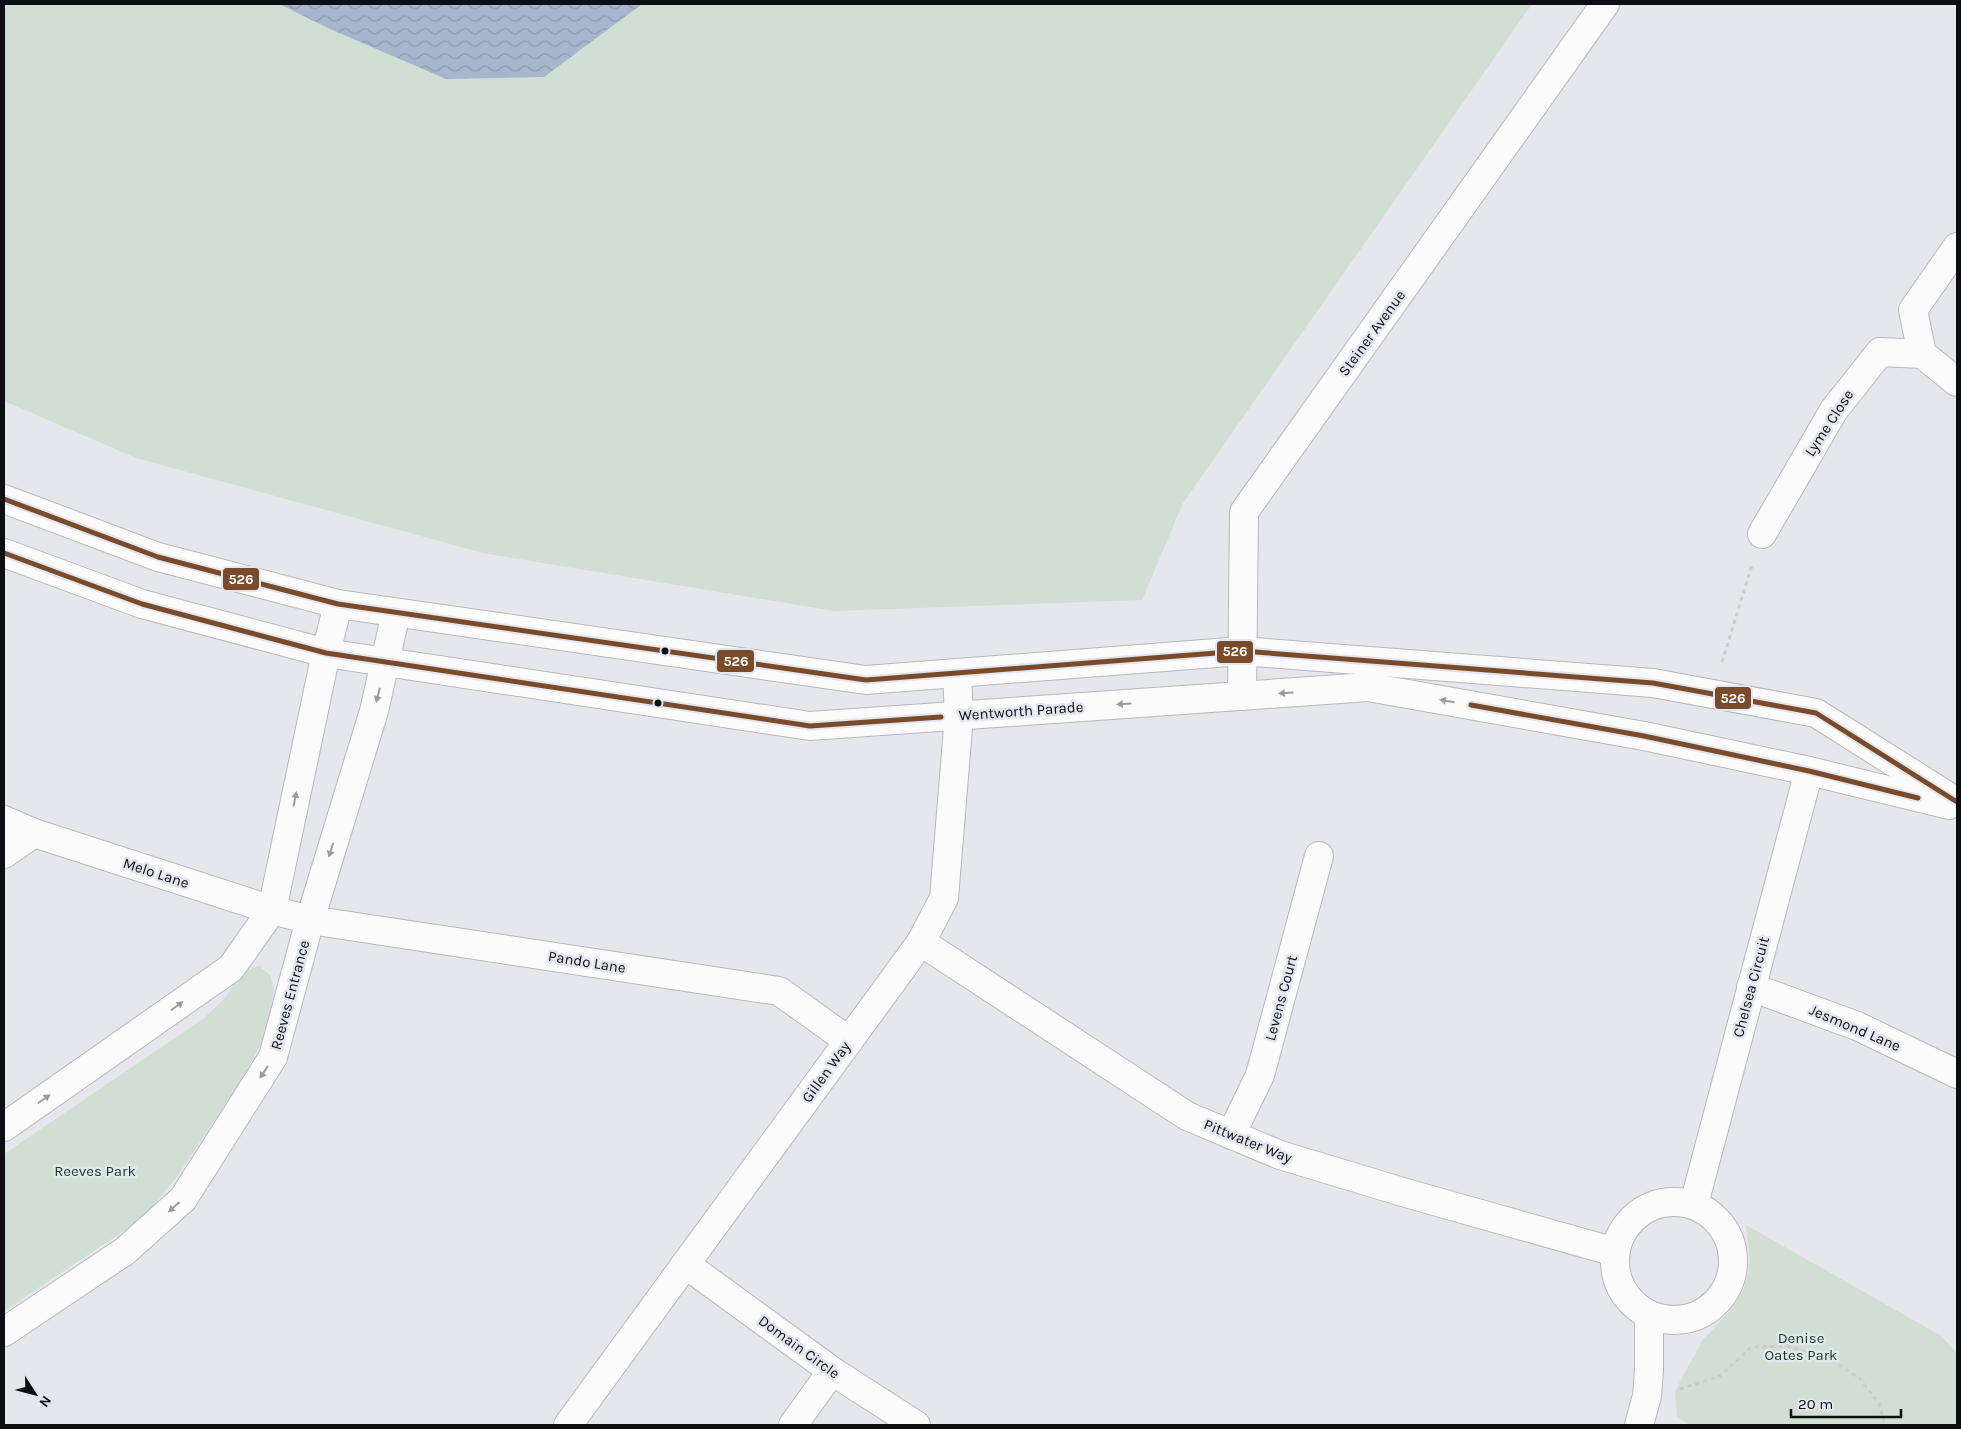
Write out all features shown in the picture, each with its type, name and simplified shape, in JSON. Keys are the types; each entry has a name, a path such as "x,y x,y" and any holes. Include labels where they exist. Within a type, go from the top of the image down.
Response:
{"street":[{"name":"Steiner Avenue","path":"1242,696 1244,512 1605,4"},
{"path":"1957,247 1913,310 1922,354 1957,382"},
{"name":"Lyme Close","path":"1762,534 1834,410 1880,352 1922,354"},
{"path":"4,499 158,557 338,604 866,680 1242,651 1653,683 1816,713 1957,802"},
{"name":"Wentworth Parade","path":"4,553 142,604 326,653 810,726 1368,687 1644,736 1809,771 1957,807"},
{"path":"4,1127 231,968 272,910 338,604"},
{"name":"Reeves Entrance","path":"4,1332 125,1251 183,1199 273,1058 310,920 374,711 396,613"},
{"name":"Gillen Way","path":"568,1425 921,942 944,898 959,716 957,672"},
{"name":"Chelsea Circuit","path":"1694,1204 1809,771"},
{"name":"Melo Lane","path":"4,820 34,833 272,910 310,920"},
{"path":"4,854 34,833"},
{"name":"Levens Court","path":"1231,1135 1260,1075 1319,856"},
{"name":"Pando Lane","path":"310,920 779,990 849,1041"},
{"name":"Pittwater Way","path":"921,942 1187,1116 1280,1156 1615,1252"},
{"name":"Jesmond Lane","path":"1751,987 1857,1026 1957,1074"},
{"path":"1673,1200 1694,1204 1712,1214 1726,1230 1733,1249 1732,1275 1724,1294 1710,1309 1691,1318 1670,1320 1648,1315 1632,1303 1620,1286 1614,1266 1615,1252 1622,1232 1635,1216 1653,1205 1673,1200"},
{"name":"Domain Circle","path":"685,1264 832,1371 916,1425"},
{"path":"1639,1425 1647,1396 1649,1370 1648,1315"},
{"path":"793,1425 832,1371"}],"path":[{"path":"1713,694 1762,534"},
{"path":"1647,1396 1675,1391 1720,1376 1751,1347 1789,1346 1834,1360 1860,1379 1878,1404 1885,1425"}],"green space":[{"path":"4,4 1532,4 1183,503 1142,600 834,611 483,553 136,458 4,401"},
{"name":"Reeves Park","path":"259,966 270,975 274,989 262,1042 240,1082 176,1178 143,1218 4,1311 4,1154 203,1019 223,1000 241,975"},
{"name":"Denise Oates Park","path":"1746,1225 1940,1335 1957,1353 1957,1425 1690,1425 1677,1417 1675,1391 1702,1341 1733,1307 1744,1289 1750,1261"}],"water":[{"path":"279,4 642,4 544,77 446,79 330,29"}],"transit line":[{"name":"526","path":"4,499 158,557 338,604 866,680 1242,651 1653,683 1816,713 1957,802"},
{"name":"526","path":"4,553 142,604 326,653 810,726 941,717"},
{"name":"526","path":"1471,705 1644,736 1809,771 1918,798"}]}
